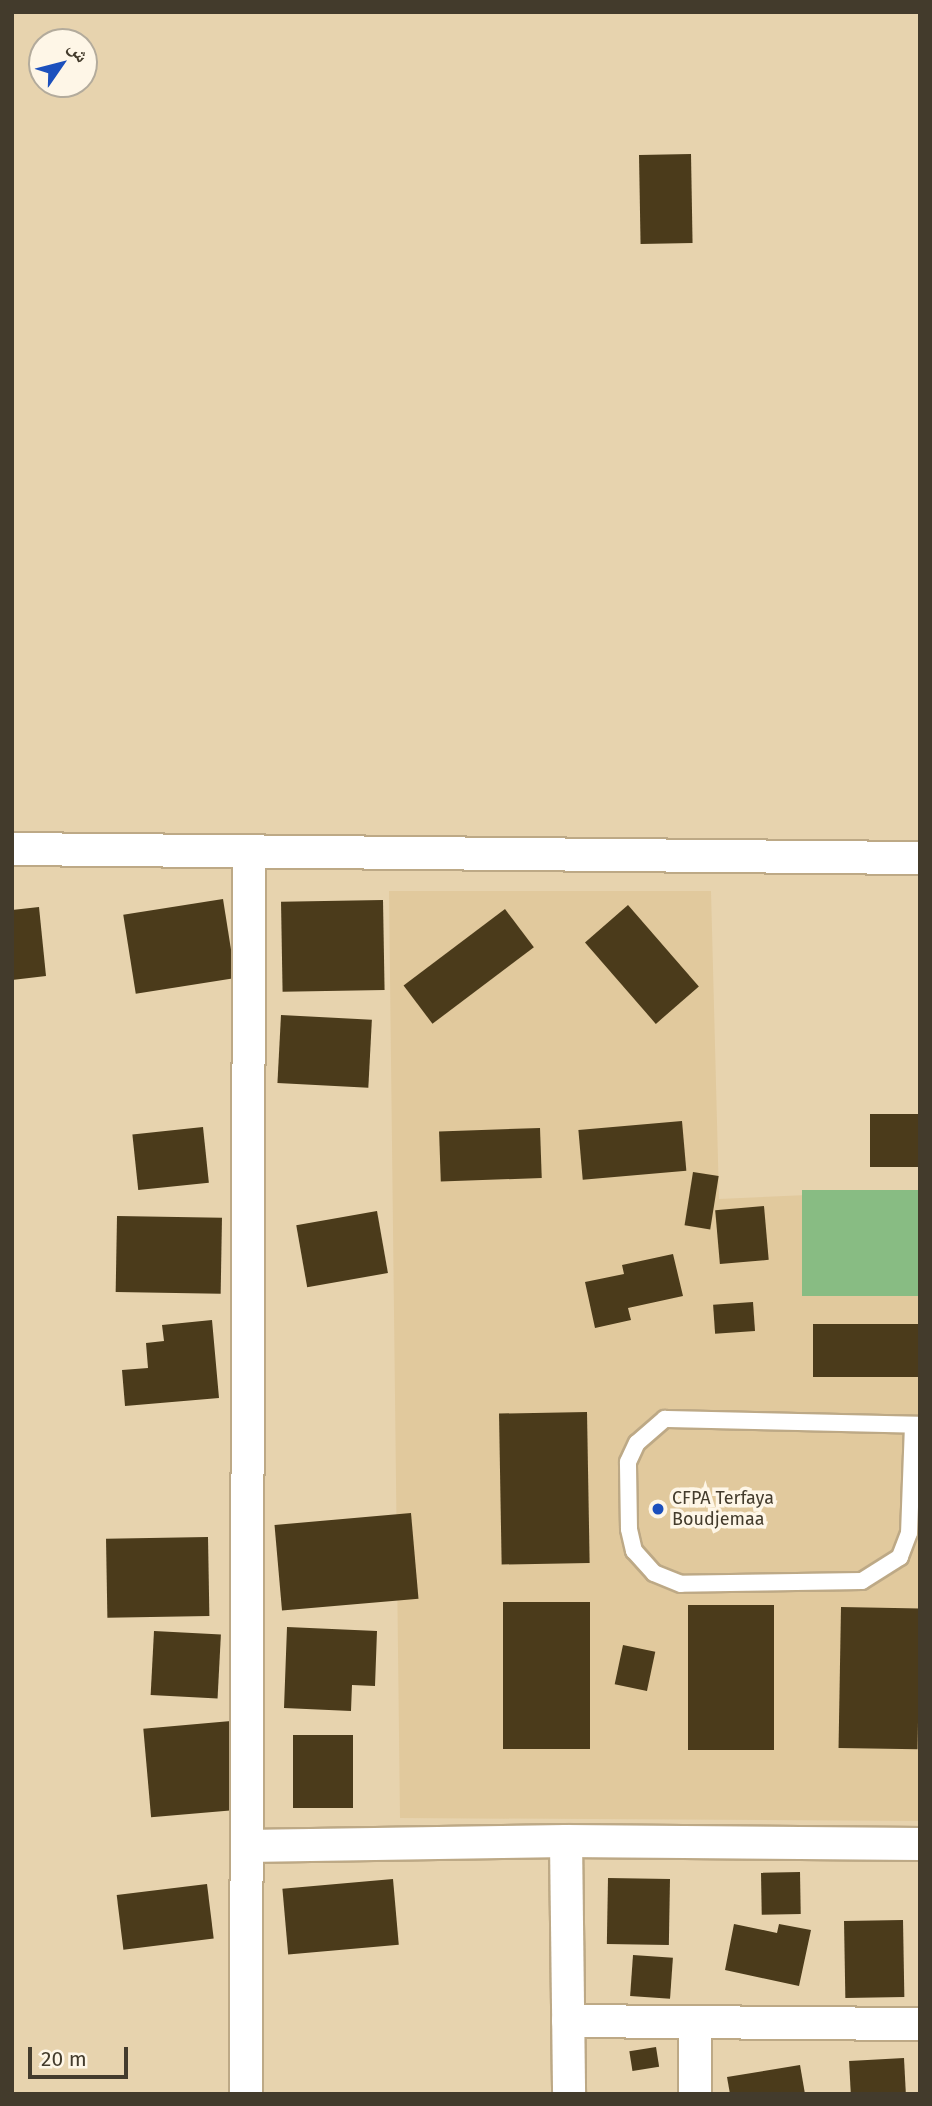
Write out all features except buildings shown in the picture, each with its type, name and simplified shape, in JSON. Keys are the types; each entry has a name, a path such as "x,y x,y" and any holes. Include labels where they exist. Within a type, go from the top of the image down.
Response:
{"street":[{"path":"12,849 920,858"},
{"path":"246,2094 249,851"},
{"path":"247,1846 566,1841 920,1844"},
{"path":"566,1841 569,2094"},
{"path":"568,2021 920,2024"},
{"path":"695,2022 695,2094"}],"lane":[{"path":"665,1419 916,1425 909,1533 900,1557 862,1581 681,1584 654,1573 634,1551 629,1529 628,1462 637,1443 665,1419"}],"shaded area":[{"name":"CFPA Terfaya Boudjemaa","path":"389,891 711,891 719,1199 920,1190 920,1821 400,1818"}],"green space":[{"path":"802,1190 920,1190 920,1296 802,1296"}],"place":[{"name":"CFPA Terfaya Boudjemaa","path":"658,1509"}]}
